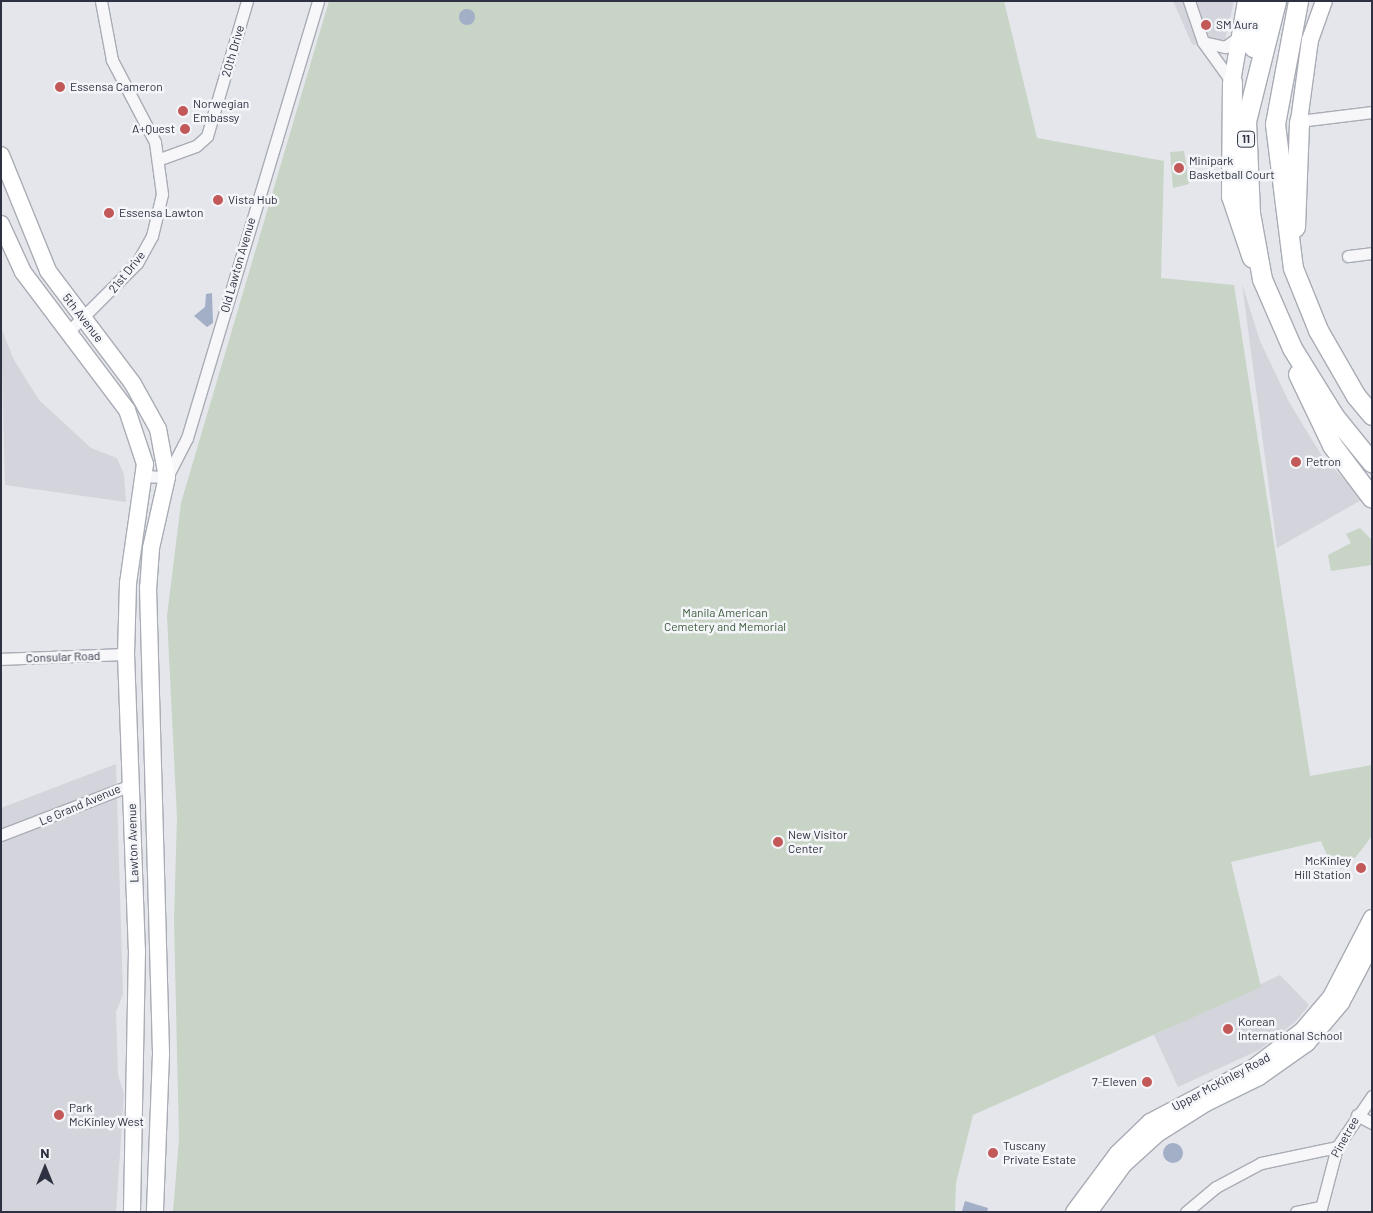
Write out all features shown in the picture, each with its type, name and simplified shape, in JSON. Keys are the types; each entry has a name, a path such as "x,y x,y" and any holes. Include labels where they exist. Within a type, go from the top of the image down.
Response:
{"main road":[{"path":"1246,1 1232,82 1228,147 1232,205 1262,279"},
{"path":"1246,121 1260,1"},
{"name":"11","path":"1276,1 1246,121 1250,213 1262,279 1284,330 1334,416 1372,462"},
{"path":"1298,1 1275,124 1294,268 1318,330 1372,415"},
{"path":"1294,268 1299,121 1310,40 1324,1"},
{"name":"5th Avenue","path":"1,156 32,238 82,320 133,384 155,424 167,477"},
{"name":"5th Avenue","path":"1,224 23,272 68,332 102,371 127,410 139,436 145,476"},
{"path":"1284,330 1317,420 1372,498"},
{"name":"Lawton Avenue","path":"132,1212 138,1076 126,654 129,575 145,476"},
{"name":"Lawton Avenue","path":"155,1212 160,1054 147,606 151,548 167,477"},
{"name":"Upper McKinley Road","path":"1089,1212 1140,1148 1271,1056 1317,1015 1331,997 1372,918"},
{"name":"Upper McKinley Road","path":"1074,1212 1132,1138 1168,1110 1226,1086 1259,1077 1307,1043 1341,1003 1372,944"}],"street":[{"name":"21st Drive","path":"68,332 128,274 148,246 162,194 160,159 145,116 112,60 101,1"},
{"name":"20th Drive","path":"160,159 196,146 207,136 247,1"},
{"name":"Old Lawton Avenue","path":"167,477 190,428 318,1"},
{"path":"1189,1 1203,42 1232,82"},
{"path":"1203,42 1225,47 1239,37"},
{"path":"1299,121 1372,112"},
{"path":"1348,256 1372,253"},
{"path":"145,476 167,477"},
{"name":"Consular Road","path":"1,659 126,654"},
{"name":"Le Grand Avenue","path":"1,835 131,784"},
{"name":"Pinetree","path":"1320,1209 1337,1147 1357,1115 1372,1096"},
{"path":"1357,1115 1372,1123"},
{"path":"1186,1212 1216,1187 1261,1163 1337,1147"},
{"path":"1296,1212 1320,1209"}],"shaded area":[{"name":"SM Aura","path":"1173,1 1234,1 1222,53 1192,44"},
{"path":"1242,284 1260,341 1289,402 1322,456 1363,499 1277,548"},
{"path":"1,328 14,360 39,400 91,448 117,458 124,475 126,502 5,485"},
{"path":"116,764 123,994 116,1012 118,1075 124,1094 116,1212 1,1212 1,808"},
{"name":"Korean International School","path":"1280,975 1309,1005 1295,1022 1259,1050 1178,1087 1154,1035"}],"green space":[{"name":"Manila American Cemetery and Memorial","path":"329,1 1004,1 1037,138 1164,161 1161,278 1234,285 1310,776 1372,765 1372,836 1355,858 1327,855 1321,841 1231,862 1261,987 973,1115 956,1183 955,1212 173,1212 179,1139 174,919 177,818 167,616 181,503"},
{"name":"Minipark Basketball Court","path":"1184,151 1189,184 1173,188 1170,152"},
{"path":"1360,528 1372,540 1372,565 1331,571 1328,555 1351,543 1346,534"}],"water":[{"path":"467,9 473,11 475,17 473,23 467,25 461,23 459,17 461,11"},
{"path":"212,293 213,323 207,327 194,316 205,307 206,294"},
{"path":"1173,1143 1180,1146 1183,1153 1180,1160 1173,1163 1166,1160 1163,1153 1166,1146"},
{"path":"965,1201 988,1208 987,1212 962,1211"}],"place":[{"name":"SM Aura","path":"1206,25"},
{"name":"Essensa Cameron","path":"60,87"},
{"name":"Norwegian Embassy","path":"183,111"},
{"name":"A+Quest","path":"185,129"},
{"name":"Minipark Basketball Court","path":"1179,168"},
{"name":"Vista Hub","path":"218,200"},
{"name":"Essensa Lawton","path":"109,213"},
{"name":"Petron","path":"1296,462"},
{"name":"New Visitor Center","path":"778,842"},
{"name":"McKinley Hill Station","path":"1361,868"},
{"name":"Korean International School","path":"1228,1029"},
{"name":"7-Eleven","path":"1147,1082"},
{"name":"Park McKinley West","path":"59,1115"},
{"name":"Tuscany Private Estate","path":"993,1153"}]}
